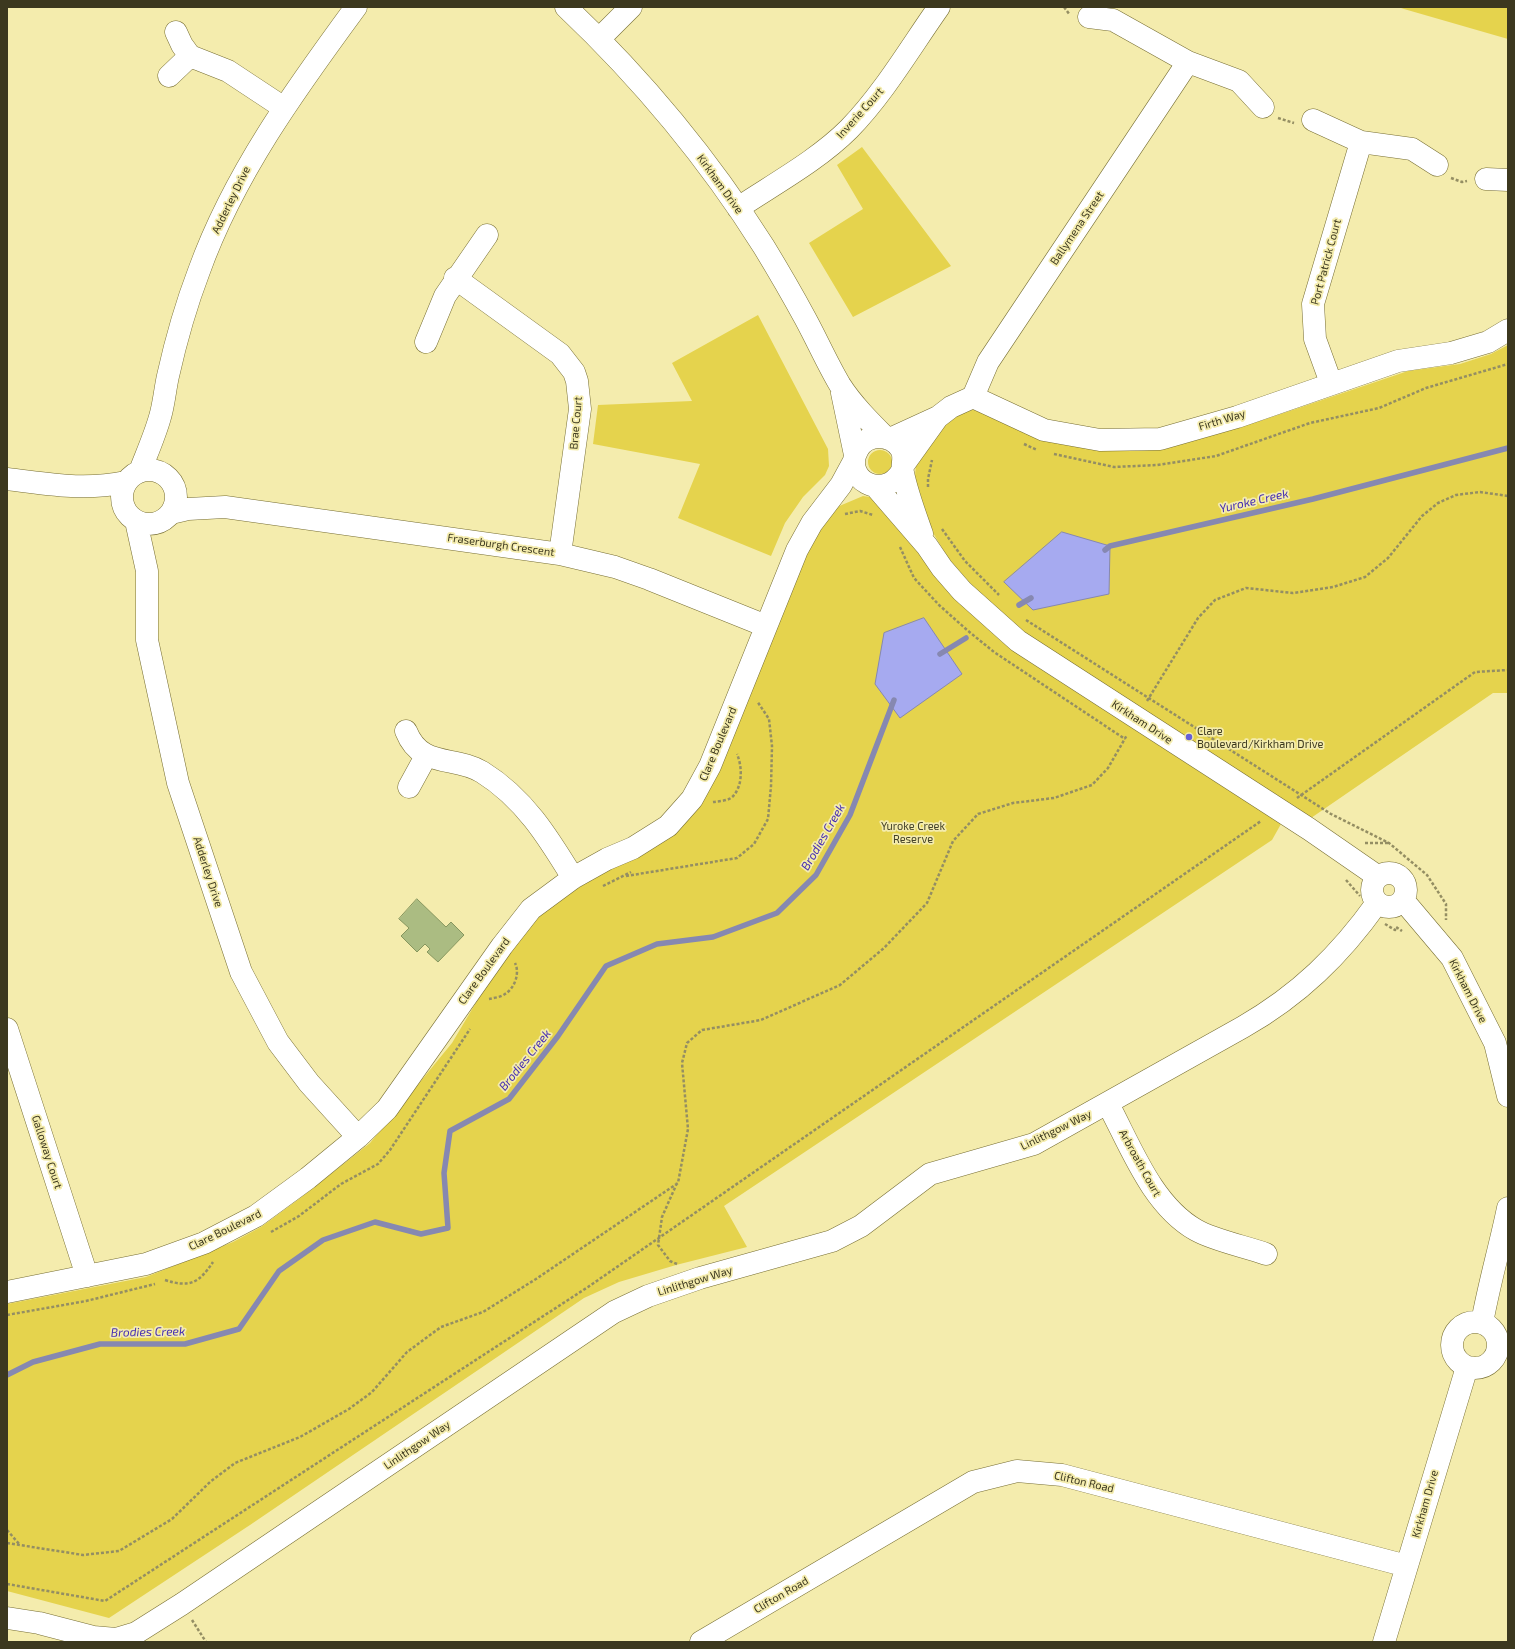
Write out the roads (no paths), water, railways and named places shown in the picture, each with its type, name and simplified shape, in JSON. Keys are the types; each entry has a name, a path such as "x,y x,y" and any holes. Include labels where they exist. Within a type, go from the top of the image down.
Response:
{"street":[{"name":"Adderley Drive","path":"133,476 160,417 165,389 180,328 207,249 236,188 264,138 356,7"},
{"name":"Kirkham Drive","path":"566,7 599,39 663,110 711,170 763,246 802,311 841,386 866,418 888,438"},
{"path":"599,39 631,7"},
{"name":"Inverie Court","path":"738,208 827,148 848,129 889,80 938,7"},
{"path":"1089,17 1113,20 1188,62 1238,81 1263,107"},
{"path":"176,32 182,45 190,56 228,70 284,108"},
{"path":"169,76 190,56"},
{"name":"Ballymena Street","path":"973,397 988,362 1188,62"},
{"path":"1313,120 1361,142 1412,149 1437,165"},
{"name":"Port Patrick Court","path":"1331,383 1315,340 1313,304 1361,142"},
{"path":"1486,179 1508,180"},
{"path":"426,342 439,308 456,278 487,236"},
{"name":"Brae Court","path":"456,278 560,354 574,372 577,381 580,409 560,554"},
{"name":"Firth Way","path":"973,397 1044,430 1100,440 1160,439 1237,417 1331,383 1398,361 1451,353 1488,342 1508,330"},
{"name":"Kirkham Drive","path":"841,386 855,458"},
{"path":"938,417 892,483 874,486 859,476 855,458 859,448 870,438 888,438 938,417 951,407 973,397"},
{"name":"Adderley Drive","path":"160,417 168,480"},
{"path":"888,438 901,449 903,467"},
{"name":"Clare Boulevard","path":"835,510 855,458"},
{"name":"Kirkham Drive","path":"903,467 927,546"},
{"path":"7,479 76,488 109,485 155,470 168,480 176,496 175,505 166,517 148,524 129,513 76,488"},
{"path":"129,513 123,489 133,476"},
{"name":"Fraserburgh Crescent","path":"168,480 225,508"},
{"name":"Kirkham Drive","path":"874,486 927,546 942,568 962,591 999,626 1052,664 1277,810 1309,829 1377,876"},
{"name":"Clare Boulevard","path":"7,1292 146,1264 204,1243 256,1216 358,1137 387,1109 502,946 531,909 573,878 607,859 633,848 657,834 682,812 692,799 710,766 804,536 835,510 874,486"},
{"name":"Fraserburgh Crescent","path":"166,517 188,509 225,508 560,554 594,561 636,574 766,626"},
{"name":"Adderley Drive","path":"129,513 147,571 147,640 178,783 241,972 278,1042 309,1082 358,1137"},
{"name":"Adderley Drive","path":"147,571 166,517"},
{"path":"406,731 410,741 416,749 426,756 436,760 466,764 481,771 507,790 541,826 573,878"},
{"path":"409,787 426,756"},
{"path":"1385,872 1391,872 1399,875 1404,880 1406,888 1403,900 1393,907 1387,907 1377,903 1373,898 1371,890 1372,884 1377,876 1385,872"},
{"name":"Kirkham Drive","path":"1403,900 1452,958 1495,1043 1508,1096"},
{"name":"Linlithgow Way","path":"7,1618 38,1622 93,1638 116,1638 136,1633 182,1604 628,1304 700,1278 832,1241 861,1226 930,1174 1034,1144 1250,1024 1292,996 1333,959 1359,930 1377,903"},
{"name":"Galloway Court","path":"7,1029 87,1276"},
{"name":"Arbroath Court","path":"1108,1104 1151,1185 1164,1205 1179,1220 1198,1231 1266,1254"},
{"path":"1482,1323 1489,1284 1499,1251 1508,1208"},
{"path":"1470,1322 1482,1323 1490,1327 1495,1333 1502,1354 1488,1364 1479,1368 1467,1367 1456,1359 1452,1349 1452,1339 1460,1327 1470,1322"},
{"name":"Kirkham Drive","path":"1384,1642 1467,1367"},
{"name":"Clifton Road","path":"701,1642 973,1482 1017,1471 1062,1475 1407,1566"}],"water":[{"path":"1062,532 1110,546 1109,594 1033,610 1004,582"},
{"path":"924,618 962,674 900,718 875,684 884,633"}],"waterway":[{"name":"Yuroke Creek","path":"1105,550 1110,546 1313,499 1508,448"},
{"name":"Yuroke Creek","path":"1019,605 1031,598"},
{"name":"Brodies Creek","path":"940,654 966,638"},
{"name":"Brodies Creek","path":"7,1375 33,1362 100,1344 185,1344 239,1329 279,1271 323,1240 375,1222 421,1234 448,1228 444,1173 450,1131 509,1099 558,1036 606,966 657,944 713,937 777,913 816,875 850,815 894,700"}],"place":[{"name":"Clare Boulevard/Kirkham Drive","path":"1189,737"}],"park label":[{"name":"Yuroke Creek Reserve","path":"913,832"}]}
